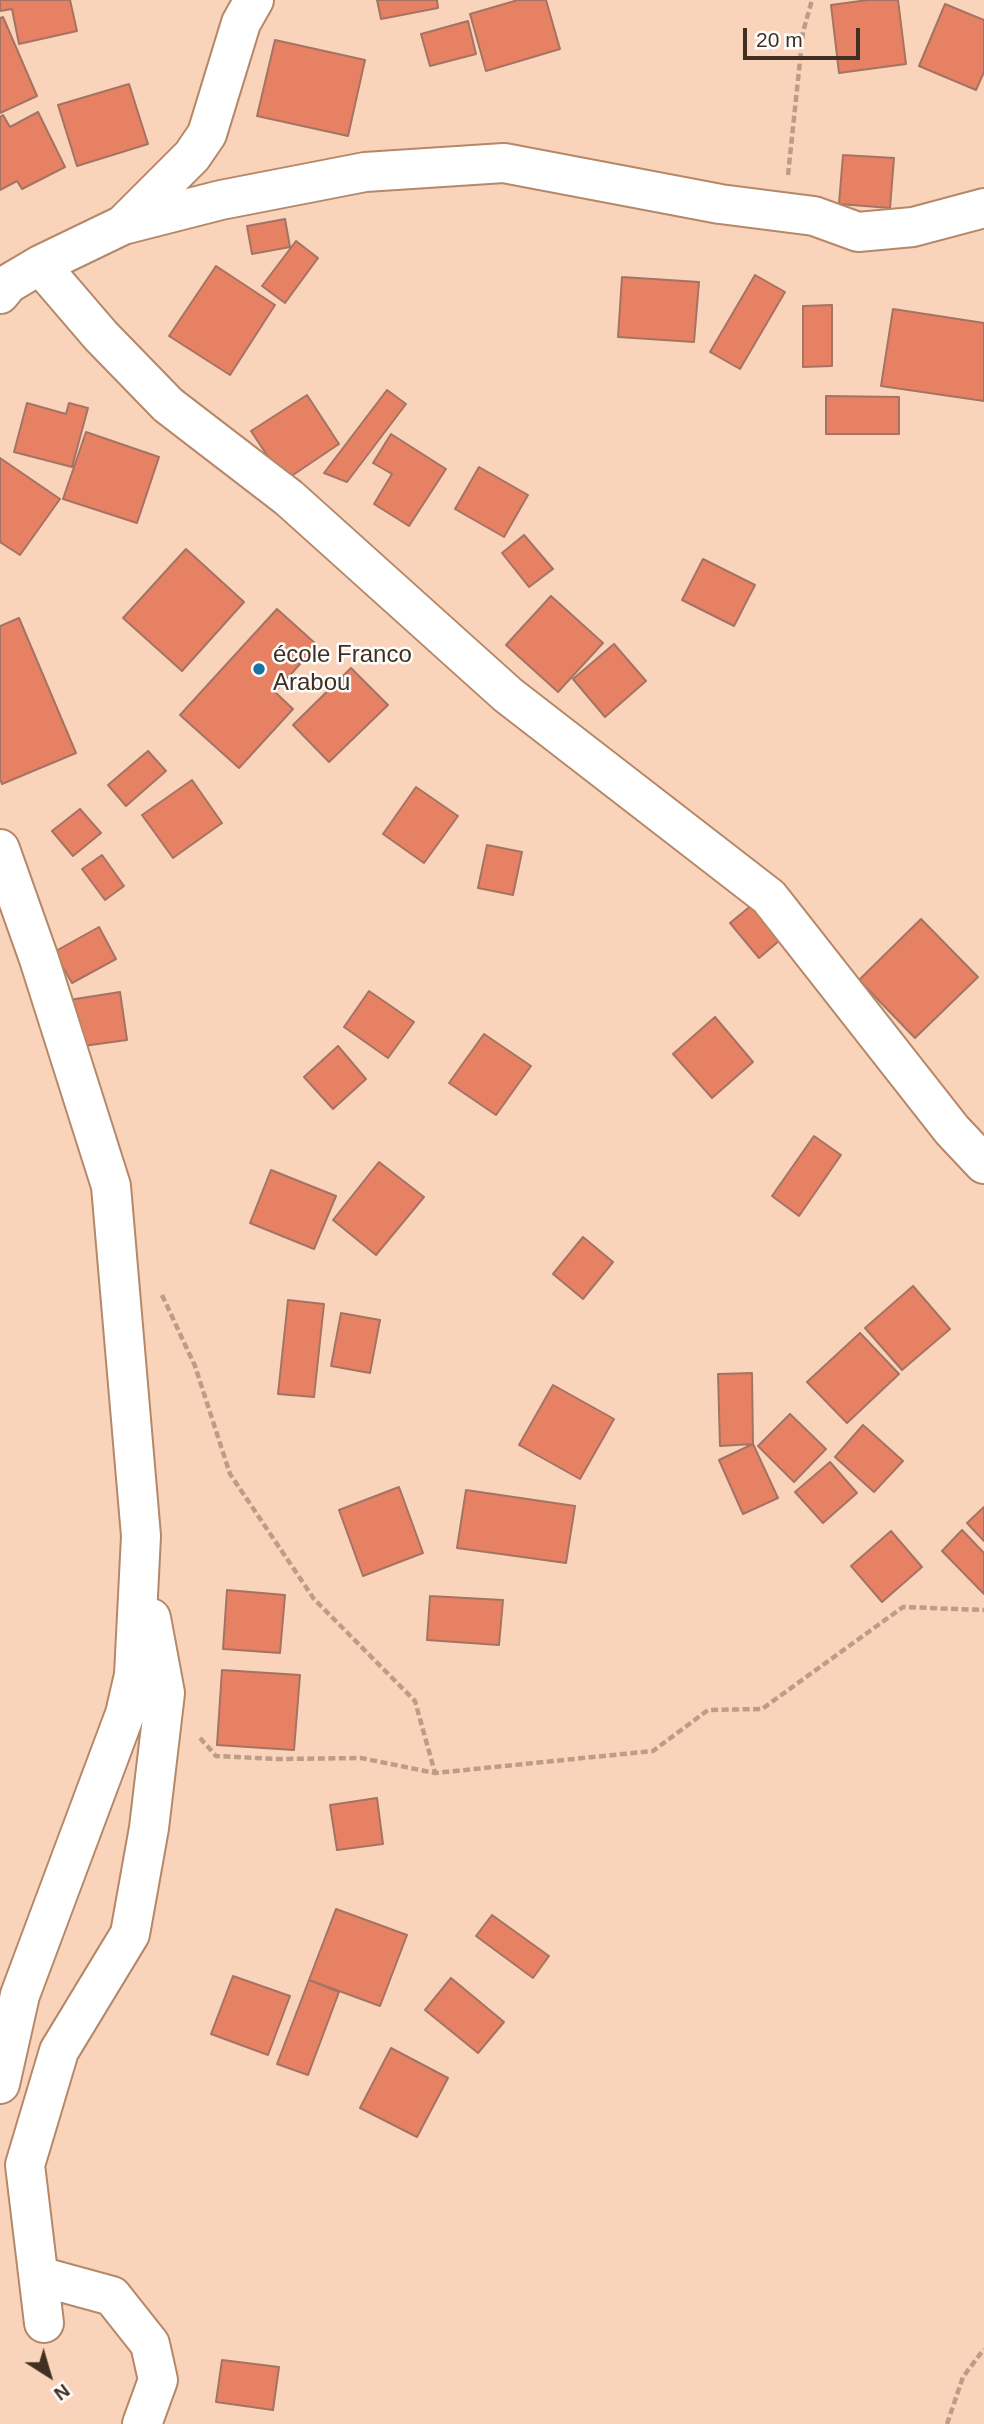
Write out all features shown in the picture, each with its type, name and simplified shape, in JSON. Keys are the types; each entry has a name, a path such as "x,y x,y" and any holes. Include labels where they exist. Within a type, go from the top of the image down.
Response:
{"street":[{"path":"123,225 192,156 207,134 241,23 254,0"},
{"path":"12,279 123,225 221,200 365,172 503,163 720,204 814,216 858,232 913,227 984,208"},
{"path":"12,279 101,336 168,405 289,498 508,695 769,897 952,1130 984,1164"},
{"path":"0,849 39,959 111,1186 141,1535 134,1675 125,1714 20,1995 0,2084"},
{"path":"44,2323 25,2165 59,2051 130,1934 149,1828 166,1693 139,1554"},
{"path":"39,2276 112,2296 149,2344 159,2380 142,2424"}],"path":[{"path":"812,0 803,32 787,180 814,216"},
{"path":"162,1294 195,1366 230,1474 314,1599 415,1701 435,1773"},
{"path":"166,1693 175,1710 216,1756 278,1759 360,1758 435,1773 653,1751 708,1710 762,1709 903,1606 984,1610"},
{"path":"947,2424 963,2377 984,2349"}],"building":[{"path":"0,0 70,0 77,31 19,44 12,9 0,11"},
{"path":"377,0 437,0 438,8 381,19"},
{"path":"518,0 546,0 560,49 486,71 470,14"},
{"path":"868,0 898,0 906,64 839,73 831,5"},
{"path":"945,4 984,20 984,72 976,90 919,66"},
{"path":"3,17 37,96 0,113 0,18"},
{"path":"468,21 476,54 430,66 421,34"},
{"path":"275,40 365,60 348,136 257,116"},
{"path":"129,84 148,144 77,166 58,105"},
{"path":"38,112 65,167 22,189 17,181 0,190 0,117 3,115 10,127"},
{"path":"843,155 894,158 890,208 839,204"},
{"path":"285,219 290,247 252,254 247,226"},
{"path":"296,241 318,258 285,303 262,286"},
{"path":"216,266 275,305 230,375 169,336"},
{"path":"755,275 785,292 740,369 710,352"},
{"path":"622,277 699,282 694,342 618,337"},
{"path":"832,305 832,366 803,367 803,306"},
{"path":"893,309 984,323 984,401 881,386"},
{"path":"387,390 406,404 347,482 324,473"},
{"path":"307,395 339,444 284,481 251,431"},
{"path":"826,396 899,397 899,434 826,434"},
{"path":"27,403 66,414 69,403 88,408 72,467 14,452"},
{"path":"86,432 159,457 137,523 63,499"},
{"path":"391,434 446,469 409,526 374,504 392,474 373,463"},
{"path":"0,458 60,499 20,555 0,542"},
{"path":"479,467 528,495 504,537 455,509"},
{"path":"524,535 553,569 529,587 502,553"},
{"path":"186,549 244,602 182,671 123,618"},
{"path":"703,559 755,585 734,626 682,600"},
{"path":"551,596 603,643 558,692 506,645"},
{"name":"école Franco Arabou","path":"277,609 317,645 275,692 293,709 239,768 180,715"},
{"path":"19,618 76,753 2,784 0,626"},
{"path":"614,644 646,681 605,717 573,679"},
{"path":"351,668 388,705 329,762 293,725"},
{"path":"148,751 166,771 126,806 108,785"},
{"path":"192,780 222,823 173,858 142,815"},
{"path":"416,787 458,816 424,863 383,834"},
{"path":"80,809 101,833 73,856 52,831"},
{"path":"487,845 522,852 513,895 478,888"},
{"path":"102,855 124,886 105,900 82,869"},
{"path":"764,895 793,929 759,958 730,923"},
{"path":"921,919 978,977 915,1038 859,980"},
{"path":"99,927 116,959 72,983 54,952"},
{"path":"369,991 414,1022 388,1058 344,1027"},
{"path":"120,992 127,1040 76,1047 69,1000"},
{"path":"715,1017 753,1062 712,1098 673,1054"},
{"path":"484,1034 531,1066 496,1115 449,1083"},
{"path":"338,1046 366,1079 333,1109 304,1077"},
{"path":"814,1136 841,1155 799,1216 772,1196"},
{"path":"379,1162 424,1197 376,1255 333,1220"},
{"path":"271,1170 336,1196 314,1249 250,1223"},
{"path":"583,1237 613,1262 583,1299 553,1274"},
{"path":"913,1286 950,1329 902,1370 865,1328"},
{"path":"288,1300 324,1304 314,1397 278,1394"},
{"path":"341,1313 380,1320 370,1373 331,1366"},
{"path":"860,1333 899,1374 847,1423 807,1382"},
{"path":"752,1373 753,1444 720,1446 718,1374"},
{"path":"553,1385 614,1419 580,1479 519,1445"},
{"path":"790,1414 826,1449 794,1482 758,1446"},
{"path":"863,1425 903,1461 874,1492 835,1457"},
{"path":"753,1444 778,1498 743,1514 719,1460"},
{"path":"830,1462 857,1493 823,1523 795,1492"},
{"path":"399,1487 423,1553 363,1576 339,1510"},
{"path":"466,1490 575,1506 566,1563 457,1548"},
{"path":"984,1507 984,1541 967,1523"},
{"path":"962,1530 984,1553 984,1594 942,1551"},
{"path":"891,1531 922,1567 882,1602 851,1566"},
{"path":"227,1590 285,1595 280,1653 223,1649"},
{"path":"430,1596 503,1600 499,1645 427,1640"},
{"path":"222,1670 300,1675 294,1750 217,1745"},
{"path":"377,1798 383,1844 337,1850 330,1805"},
{"path":"336,1909 407,1935 380,2006 309,1980"},
{"path":"492,1915 549,1956 533,1978 476,1936"},
{"path":"233,1976 290,1996 268,2055 211,2034"},
{"path":"451,1978 504,2022 478,2053 425,2010"},
{"path":"309,1980 339,1992 308,2075 277,2064"},
{"path":"391,2048 448,2078 417,2137 360,2108"},
{"path":"222,2360 279,2367 273,2410 216,2402"}],"place":[{"name":"école Franco Arabou","path":"259,669"}]}
